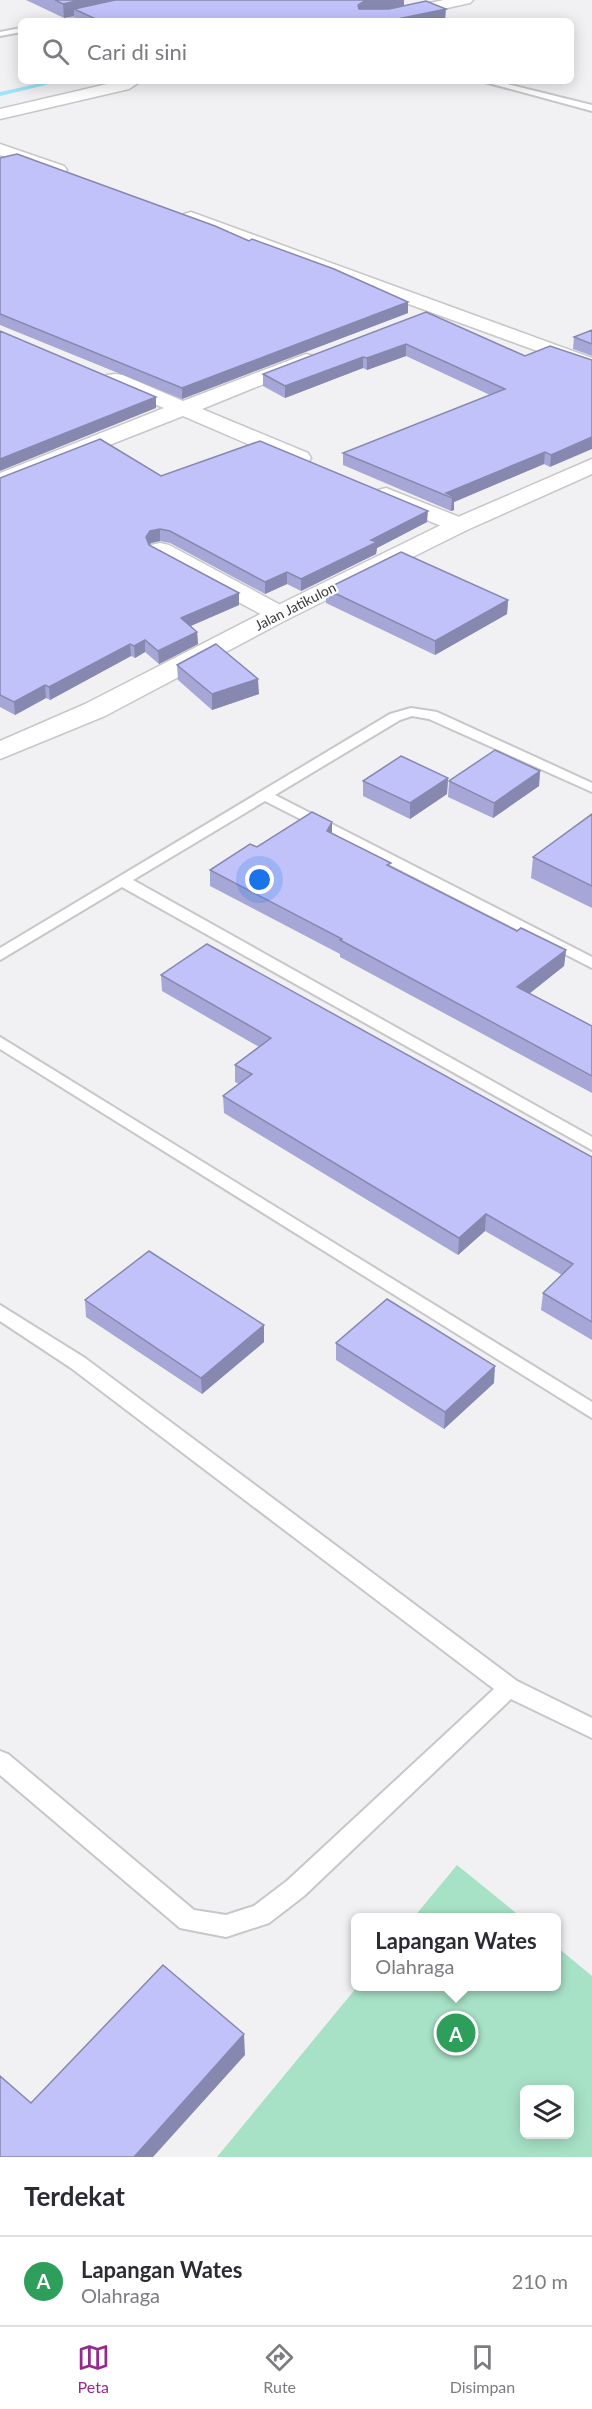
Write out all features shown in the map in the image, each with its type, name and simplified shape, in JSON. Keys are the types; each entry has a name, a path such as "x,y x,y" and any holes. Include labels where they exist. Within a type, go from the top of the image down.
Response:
{"main road":[{"path":"381,18 465,0"},
{"path":"0,105 92,84"},
{"path":"0,114 127,84"},
{"path":"0,149 79,178"},
{"path":"169,210 592,365"},
{"path":"405,321 439,309"},
{"path":"0,481 327,352"},
{"path":"96,372 325,469"},
{"name":"Jalan Jatikulon","path":"0,751 95,710 279,614 459,525 592,466"},
{"path":"369,488 459,525"},
{"path":"160,550 279,614"}],"lane":[{"path":"79,18 99,14"},
{"path":"0,34 18,31"},
{"path":"497,84 592,108"},
{"path":"0,955 395,717 411,712 432,715 592,788"},
{"path":"266,796 592,963"},
{"path":"121,880 592,1144"},
{"path":"0,1042 592,1411"},
{"path":"0,1312 78,1363 509,1688 592,1728"},
{"path":"0,1761 188,1920 226,1926 261,1915 296,1888 509,1688"}],"green space":[{"path":"457,1865 516,1913 417,1913"},
{"path":"561,1950 592,1976 592,2157 217,2157 354,1991 561,1991"}],"building":[{"path":"55,0 80,0 63,4"},
{"path":"115,0 366,0 358,5 359,9 389,9 426,1 446,9 402,18 94,18 74,9"},
{"path":"17,154 215,226 249,241 252,239 334,269 408,302 182,388 0,314 0,158"},
{"path":"426,312 525,356 550,346 592,360 592,437 551,455 545,452 446,493 454,497 452,498 343,453 505,389 406,344 367,358 363,357 285,386 263,374"},
{"path":"592,330 592,344 574,337"},
{"path":"0,331 156,397 0,459"},
{"path":"100,439 161,476 260,441 428,511 371,540 377,542 301,579 287,572 265,582 170,531 160,529 150,531 146,537 149,545 239,593 181,618 197,632 158,651 145,640 134,646 130,644 49,687 45,685 14,702 0,695 0,478"},
{"path":"401,552 508,600 435,641 326,589"},
{"path":"216,644 258,679 212,694 177,665"},
{"path":"495,750 540,771 494,803 449,781"},
{"path":"401,756 448,778 410,803 363,781"},
{"path":"312,812 332,822 327,831 391,863 387,865 517,931 521,928 566,950 517,987 592,1026 592,1076 340,940 342,939 210,870 250,844 257,847"},
{"path":"592,814 592,886 533,857"},
{"path":"207,944 592,1157 592,1322 543,1293 573,1264 486,1214 459,1238 223,1096 252,1074 235,1065 271,1038 161,975"},
{"path":"149,1251 264,1325 201,1378 85,1300"},
{"path":"387,1299 495,1366 445,1412 336,1343"},
{"path":"163,1965 244,2034 134,2157 0,2157 0,2076 31,2103"}],"waterway":[{"path":"0,94 45,84"}],"place":[{"name":"Lapangan Wates","path":"456,2033"}]}
